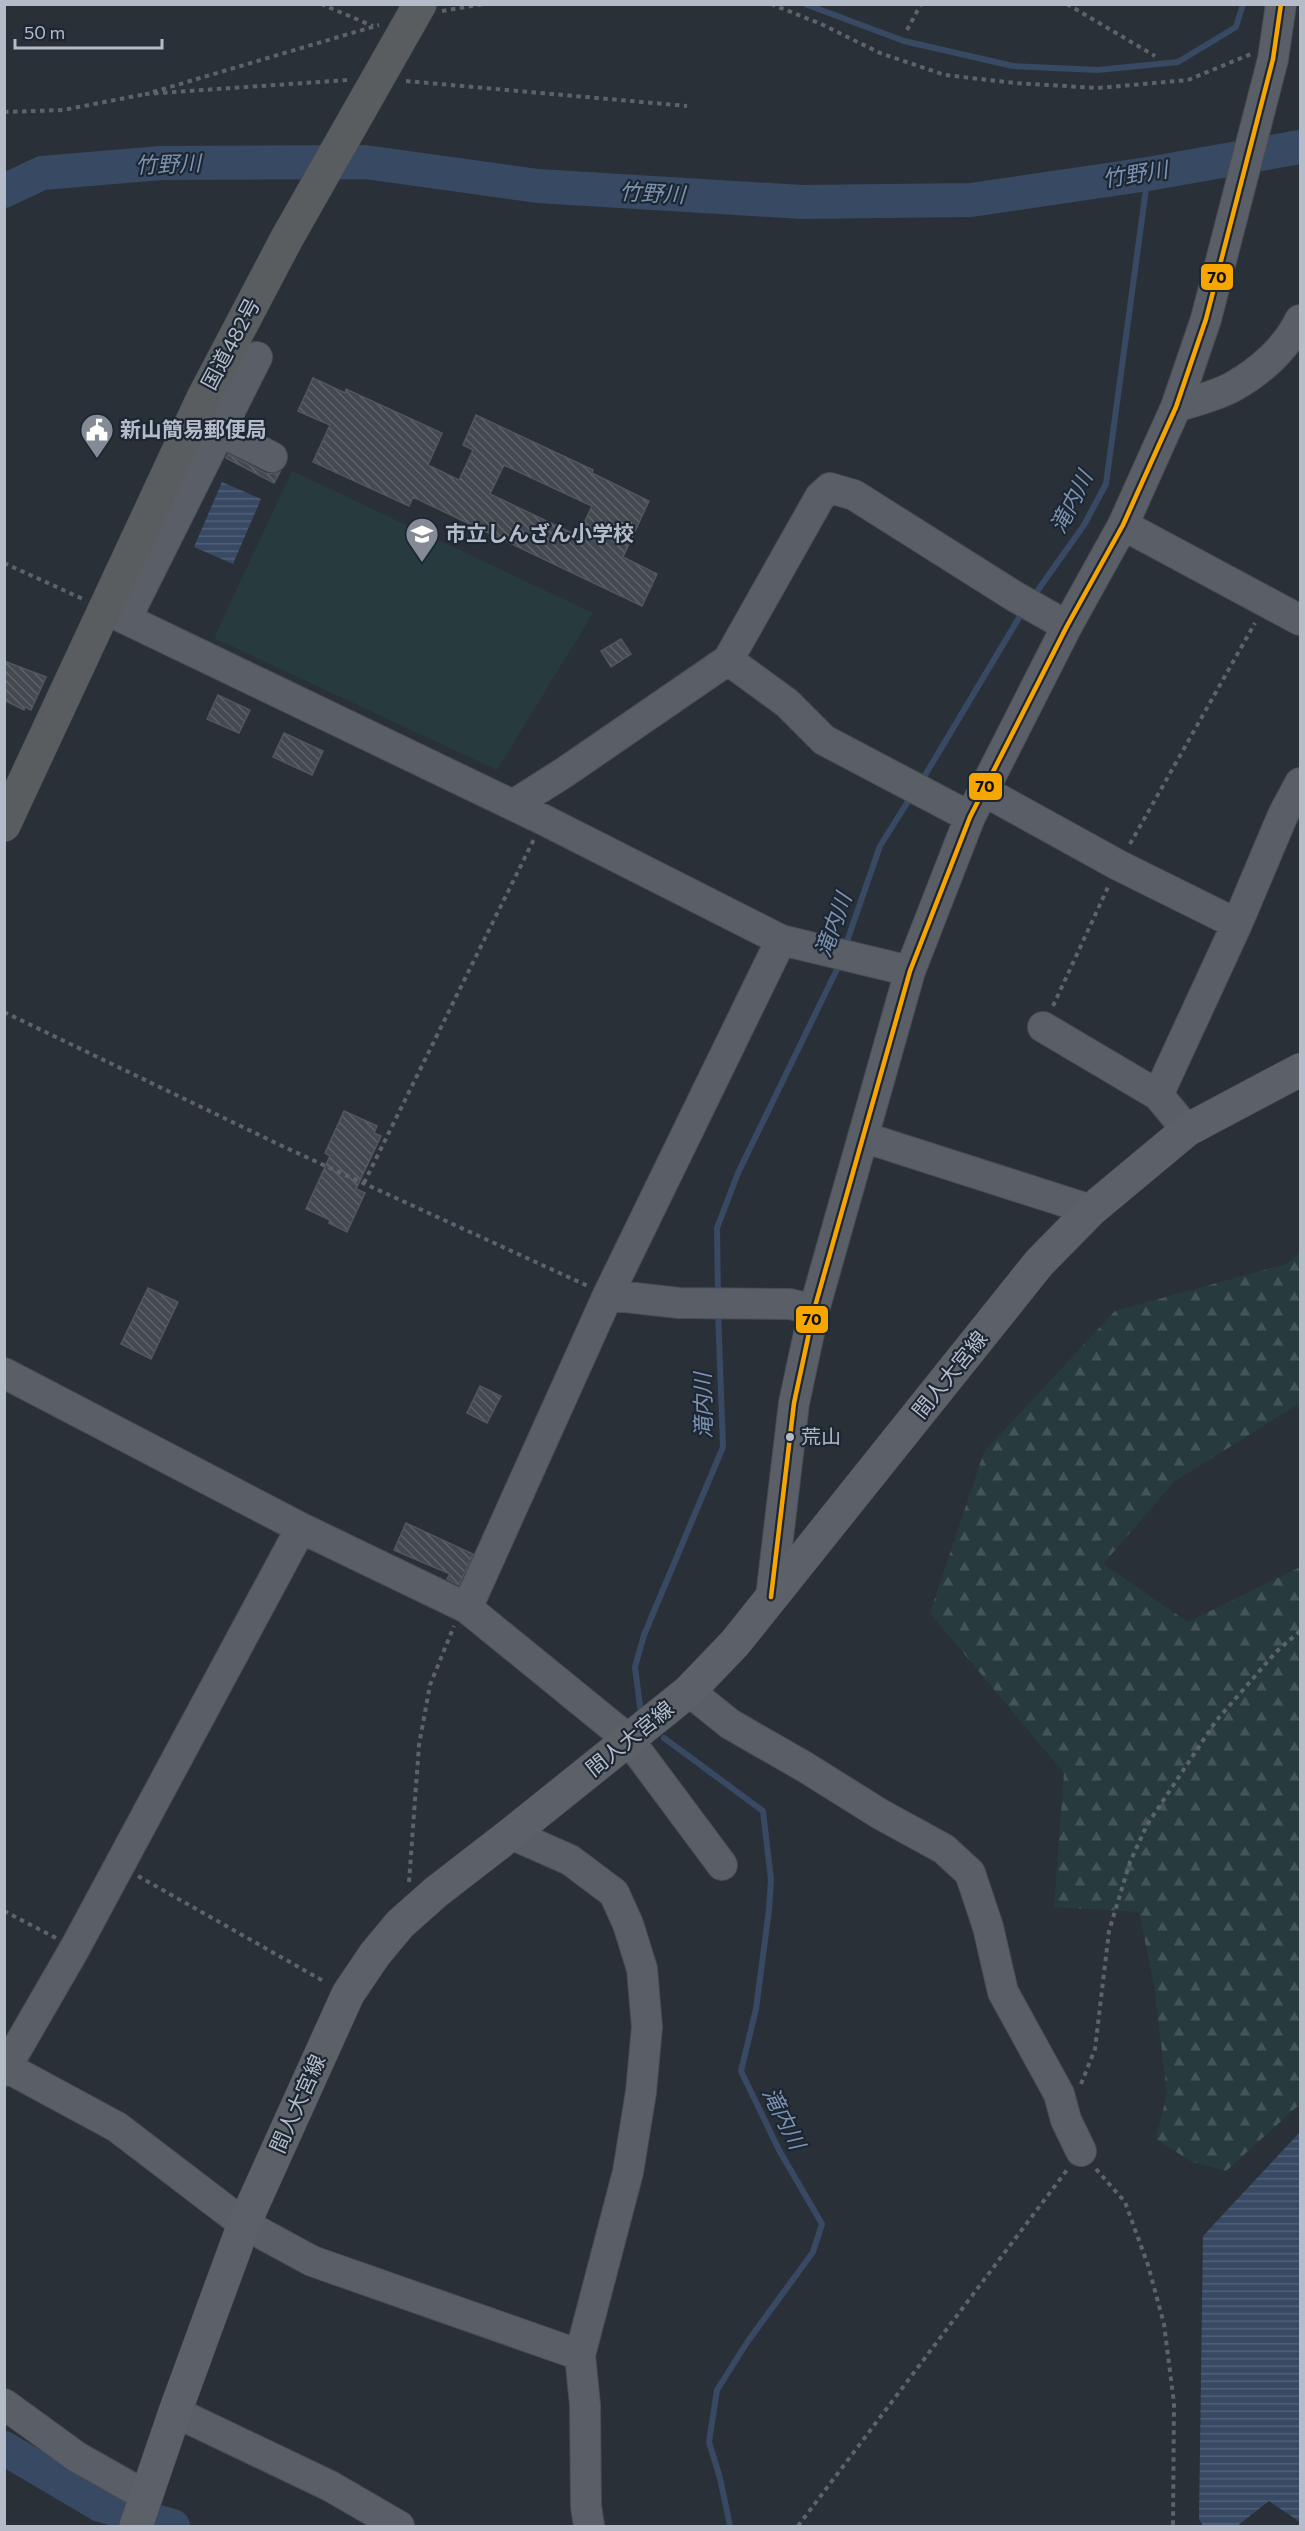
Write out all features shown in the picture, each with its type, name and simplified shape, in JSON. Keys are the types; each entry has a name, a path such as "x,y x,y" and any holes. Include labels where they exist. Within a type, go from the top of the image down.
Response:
{"highway":[{"name":"国道482号","path":"4,825 116,614 203,398 287,238 373,89 426,9"}],"main road":[{"name":"間人大宮線","path":"141,2511 244,2224 348,1994 375,1954 406,1919 436,1892 512,1834 689,1691 735,1643 1039,1263 1091,1210 1187,1130 1300,1070"}],"street":[{"path":"771,1597 794,1403 814,1310 910,971 970,817 1067,626 1123,525 1176,407 1206,319 1274,51 1281,4"},
{"path":"1176,407 1234,387 1266,363 1291,338 1300,320"},
{"path":"257,357 219,431 116,614 544,820 781,940 910,971"},
{"path":"219,431 272,457"},
{"path":"513,805 728,660 820,497 830,488 854,495 1014,596 1067,626"},
{"path":"1123,525 1300,620"},
{"path":"728,660 787,703 824,740 970,817"},
{"path":"1158,1095 1300,783"},
{"path":"984,791 1118,865 1237,924"},
{"path":"465,1607 608,1295 781,940"},
{"path":"1043,1027 1158,1095 1187,1130"},
{"path":"863,1137 1091,1210"},
{"path":"608,1295 679,1303 790,1304 814,1310"},
{"path":"4,1373 301,1528 465,1607 629,1740 722,1865"},
{"path":"301,1528 75,1948 5,2069 117,2127 244,2224 312,2261 580,2355"},
{"path":"689,1691 730,1724 880,1814 944,1849 970,1873 988,1927 1002,1992 1059,2094 1066,2120 1081,2151"},
{"path":"512,1834 570,1860 614,1893 628,1924 642,1969 647,2027 641,2092 628,2172 580,2355 585,2405 586,2506 590,2526"},
{"path":"4,2404 77,2457 141,2511"},
{"path":"175,2412 330,2486 399,2526"}],"path":[{"path":"321,4 373,26"},
{"path":"426,9 483,4"},
{"path":"907,30 921,4"},
{"path":"1067,4 1155,56"},
{"path":"771,5 821,24 880,53 945,75 1015,83 1098,88 1188,80 1274,51"},
{"path":"4,112 63,110 145,94 338,39 373,26 384,25"},
{"path":"145,94 373,89 687,106"},
{"path":"4,563 116,614"},
{"path":"1043,1027 1118,865 1267,602"},
{"path":"364,1182 544,820"},
{"path":"4,1012 608,1295"},
{"path":"406,1919 419,1745 430,1685 465,1607"},
{"path":"1066,2120 1095,2049 1109,1930 1130,1862 1147,1825 1216,1721 1276,1652 1300,1631"},
{"path":"119,1866 348,1994"},
{"path":"4,1911 75,1948"},
{"path":"798,2526 1081,2151 1125,2202 1148,2265 1164,2324 1174,2403 1173,2526"}],"green space":[{"path":"292,471 593,613 497,770 214,638"},
{"path":"1300,1253 1300,1403 1175,1481 1103,1564 1188,1622 1300,1567 1300,2104 1226,2171 1192,2162 1156,2139 1167,2094 1154,1985 1139,1912 1054,1907 1064,1773 930,1613 984,1452 1115,1311 1286,1264"}],"water":[{"path":"222,482 261,499 233,564 194,547"},
{"path":"1300,2132 1300,2522 1269,2501 1237,2526 1203,2526 1199,2519 1203,2236"}],"building":[{"path":"313,378 345,393 346,389 442,433 428,465 459,480 473,450 463,445 476,415 593,470 592,473 649,501 623,557 657,574 642,606 413,497 409,506 313,462 330,425 298,411","holes":["504,465 592,506 578,536 490,494"]},
{"path":"228,454 265,473 280,472 274,483 226,458"},
{"path":"621,639 631,654 611,667 601,651"},
{"path":"4,661 46,677 31,710 25,707 24,710 4,700"},
{"path":"218,695 250,710 239,733 207,719"},
{"path":"284,733 323,751 312,775 273,757"},
{"path":"344,1111 377,1126 374,1133 381,1136 356,1189 365,1193 347,1232 329,1223 330,1220 306,1209 330,1156 325,1153"},
{"path":"148,1288 178,1302 151,1359 121,1344"},
{"path":"480,1386 501,1396 487,1423 467,1413"},
{"path":"406,1523 473,1554 459,1585 447,1579 450,1574 394,1550"}],"waterway":[{"path":"805,4 904,41 1013,66 1098,70 1178,62 1236,27 1243,4"},
{"name":"竹野川","path":"4,191 42,173 161,163 365,162 538,186 802,202 971,200 1148,174 1300,147"},
{"name":"滝内川","path":"1033,597 1084,525 1106,484 1148,174"},
{"name":"滝内川","path":"921,782 1023,611"},
{"name":"滝内川","path":"845,947 880,846 912,795"},
{"name":"滝内川","path":"718,1294 717,1228 738,1173 840,963"},
{"name":"滝内川","path":"641,1714 635,1667 644,1635 723,1447 718,1310"},
{"name":"滝内川","path":"664,1738 763,1811 771,1880 769,1910 756,2009 741,2071 779,2150 822,2224 813,2252 748,2341 717,2390 709,2442 720,2478 730,2526"},
{"path":"4,2448 100,2505 173,2526"}],"transit line":[{"name":"70","path":"771,1597 794,1403 814,1310 910,971 970,817 1067,626 1123,525 1176,407 1206,319 1273,59 1281,4"}],"place":[{"name":"新山簡易郵便局","path":"97,459"},
{"name":"市立しんざん小学校","path":"422,563"},
{"name":"荒山","path":"790,1437"}]}
